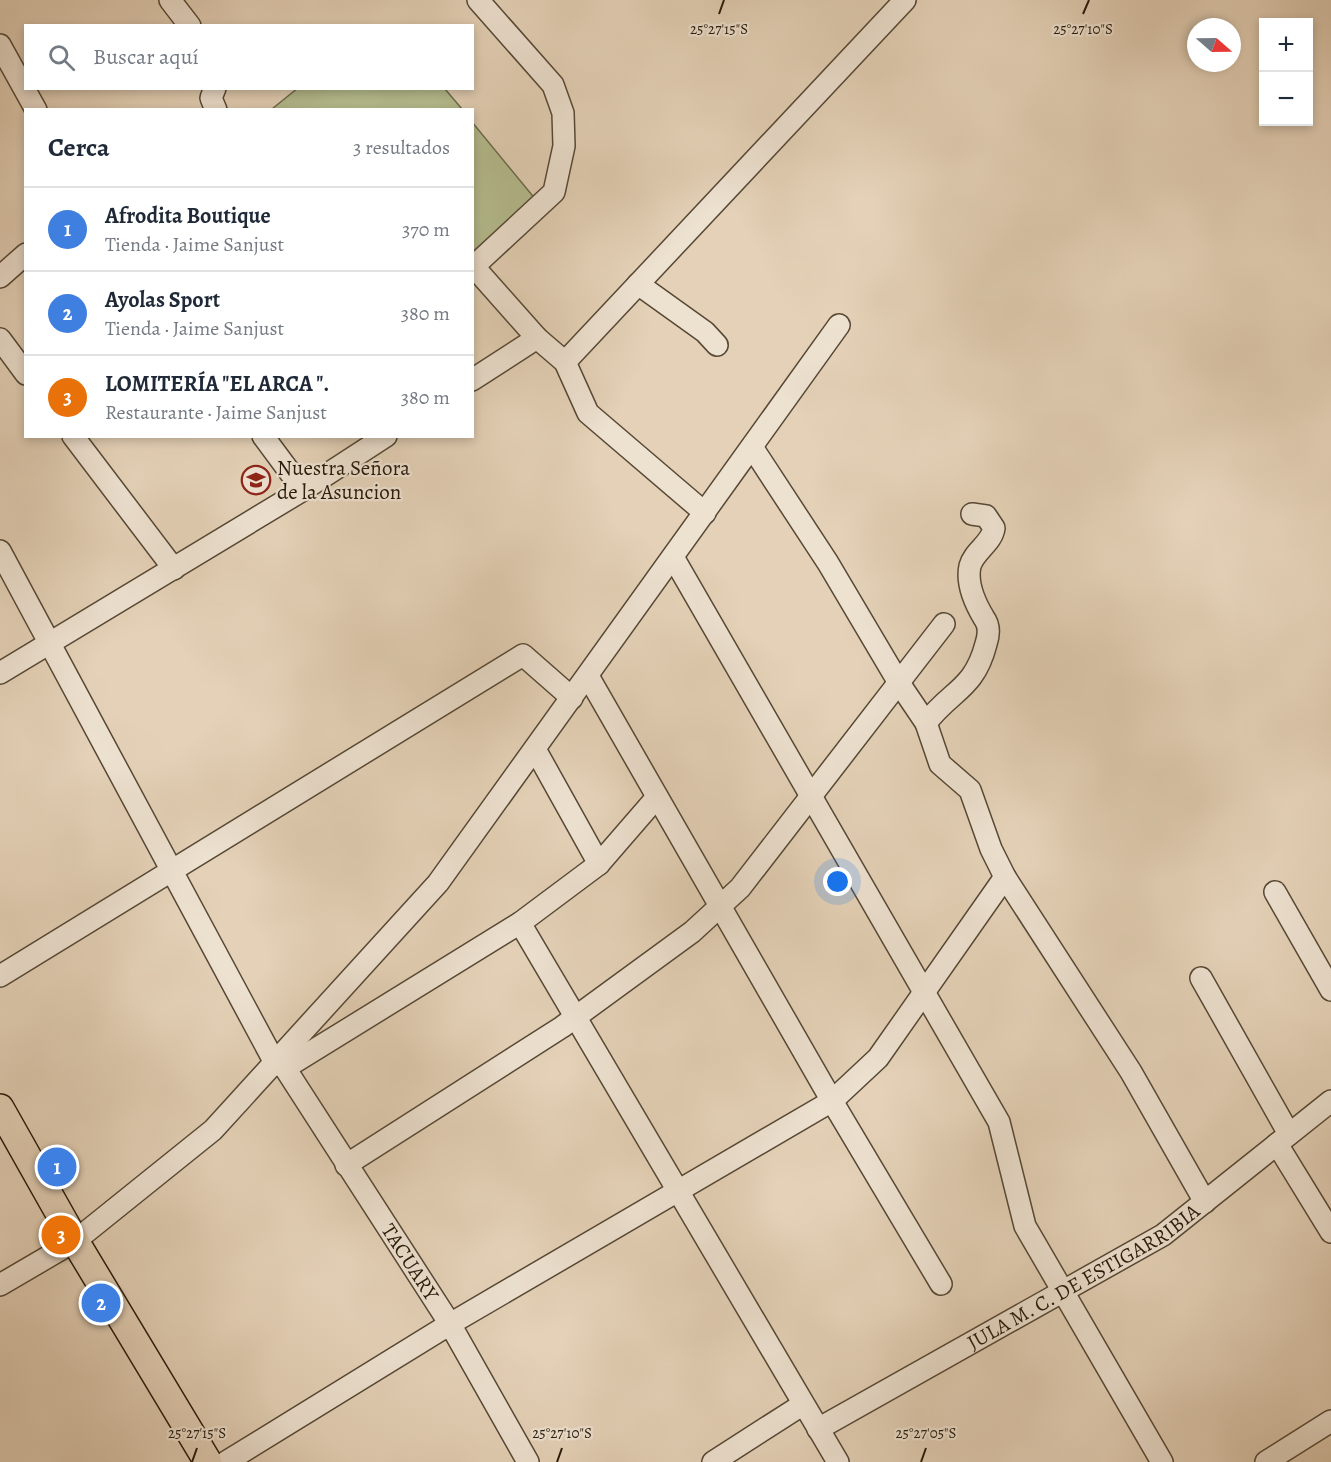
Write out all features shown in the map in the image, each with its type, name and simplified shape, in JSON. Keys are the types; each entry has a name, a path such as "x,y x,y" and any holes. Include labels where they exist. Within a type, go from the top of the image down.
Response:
{"main road":[{"path":"0,1108 75,1241 208,1462"}],"street":[{"path":"170,0 188,24"},
{"path":"474,267 554,192 564,146 563,113 553,85 478,0"},
{"path":"565,362 905,0"},
{"path":"1,49 24,89"},
{"path":"25,90 35,108"},
{"path":"0,277 24,256"},
{"path":"474,269 537,338 565,362 588,412 705,513"},
{"path":"638,284 705,332 717,345"},
{"path":"0,1285 75,1241 213,1130 279,1065 438,883 839,325"},
{"path":"474,379 537,338"},
{"path":"0,339 13,368"},
{"path":"75,438 174,569"},
{"path":"264,438 303,490"},
{"path":"0,673 303,490 383,438"},
{"path":"752,447 828,563 899,683 926,723 940,764 970,790 991,849 1005,877 1131,1072 1205,1202"},
{"path":"926,723 939,706 959,694 974,677 989,634 986,621 978,609 969,582 970,564 993,535 994,528 986,516 972,514"},
{"name":"TACUARY","path":"0,551 172,872 279,1065 450,1324 528,1462"},
{"path":"673,557 813,796 923,993 999,1122 1025,1226 1065,1291 1162,1462"},
{"path":"346,1165 575,1018 692,932 720,907 740,888 813,796 944,624"},
{"path":"0,976 523,655 572,698"},
{"path":"588,676 831,1101 941,1284"},
{"path":"535,749 599,864"},
{"path":"279,1065 520,923 599,864 657,797"},
{"path":"226,1462 450,1324 831,1101 878,1058 1005,877"},
{"path":"1275,892 1331,990"},
{"path":"520,923 802,1405 838,1462"},
{"path":"1201,978 1331,1232"},
{"name":"JULA M. C. DE ESTIGARRIBIA","path":"818,1429 1163,1235 1331,1101"},
{"path":"713,1462 802,1405"},
{"path":"1266,1462 1331,1421"}],"green space":[{"path":"296,90 446,90 461,108 273,108"},
{"path":"474,124 536,200 474,252"}],"place":[{"name":"Nuestra Señora de la Asuncion","path":"256,480"},
{"name":"Afrodita Boutique","path":"57,1167"},
{"name":"LOMITERÍA \"EL ARCA \".","path":"61,1235"},
{"name":"Ayolas Sport","path":"101,1303"}]}
